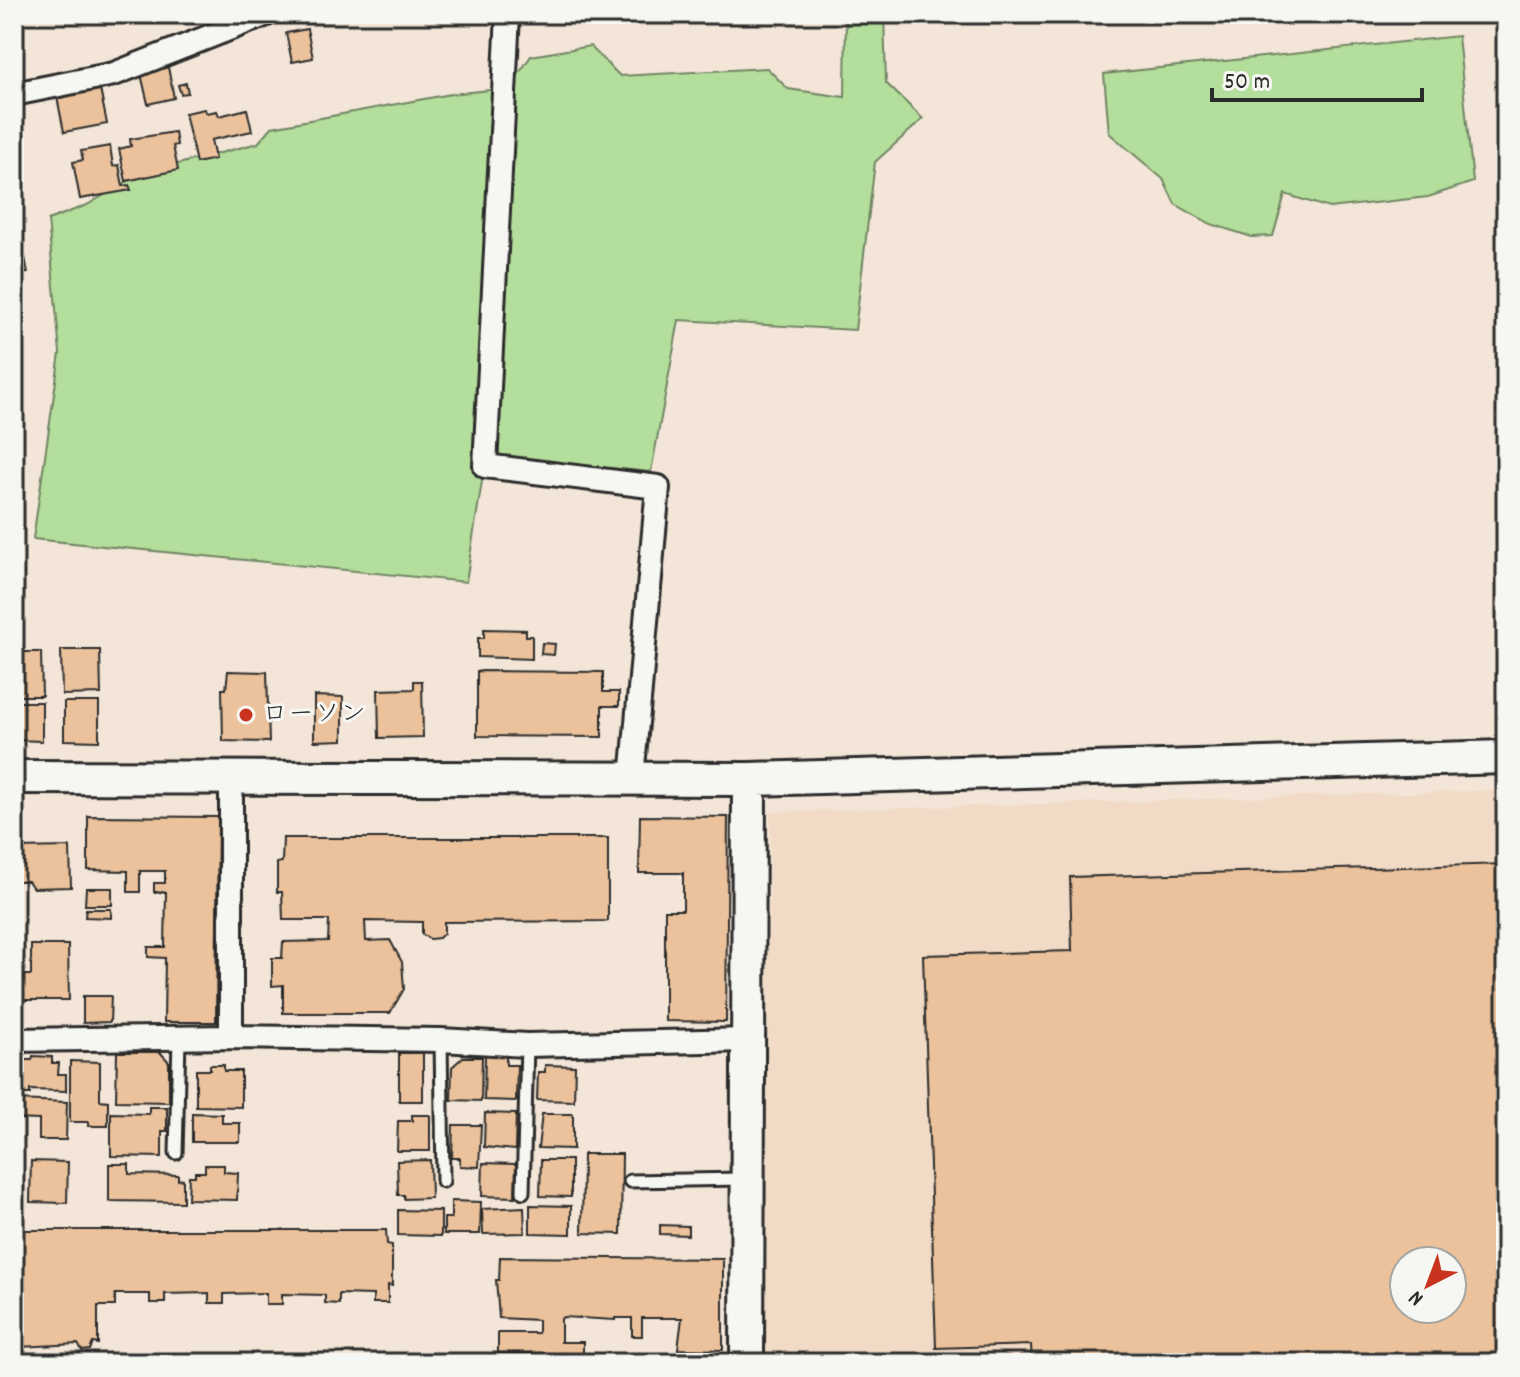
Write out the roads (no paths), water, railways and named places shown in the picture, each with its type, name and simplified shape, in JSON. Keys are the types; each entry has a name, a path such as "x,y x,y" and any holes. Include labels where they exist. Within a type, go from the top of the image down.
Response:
{"street":[{"path":"14,94 114,74 267,14"},
{"path":"508,14 485,466 658,487 632,779"},
{"path":"14,777 749,779 1506,757"},
{"path":"231,777 231,1037"},
{"path":"747,1363 749,779"},
{"path":"14,1040 231,1037 441,1040 527,1045 748,1040"}],"lane":[{"path":"176,1153 179,1039"},
{"path":"441,1040 443,1181"},
{"path":"523,1192 527,1045"},
{"path":"630,1181 748,1179"}],"place":[{"name":"ローソン","path":"246,715"}]}
